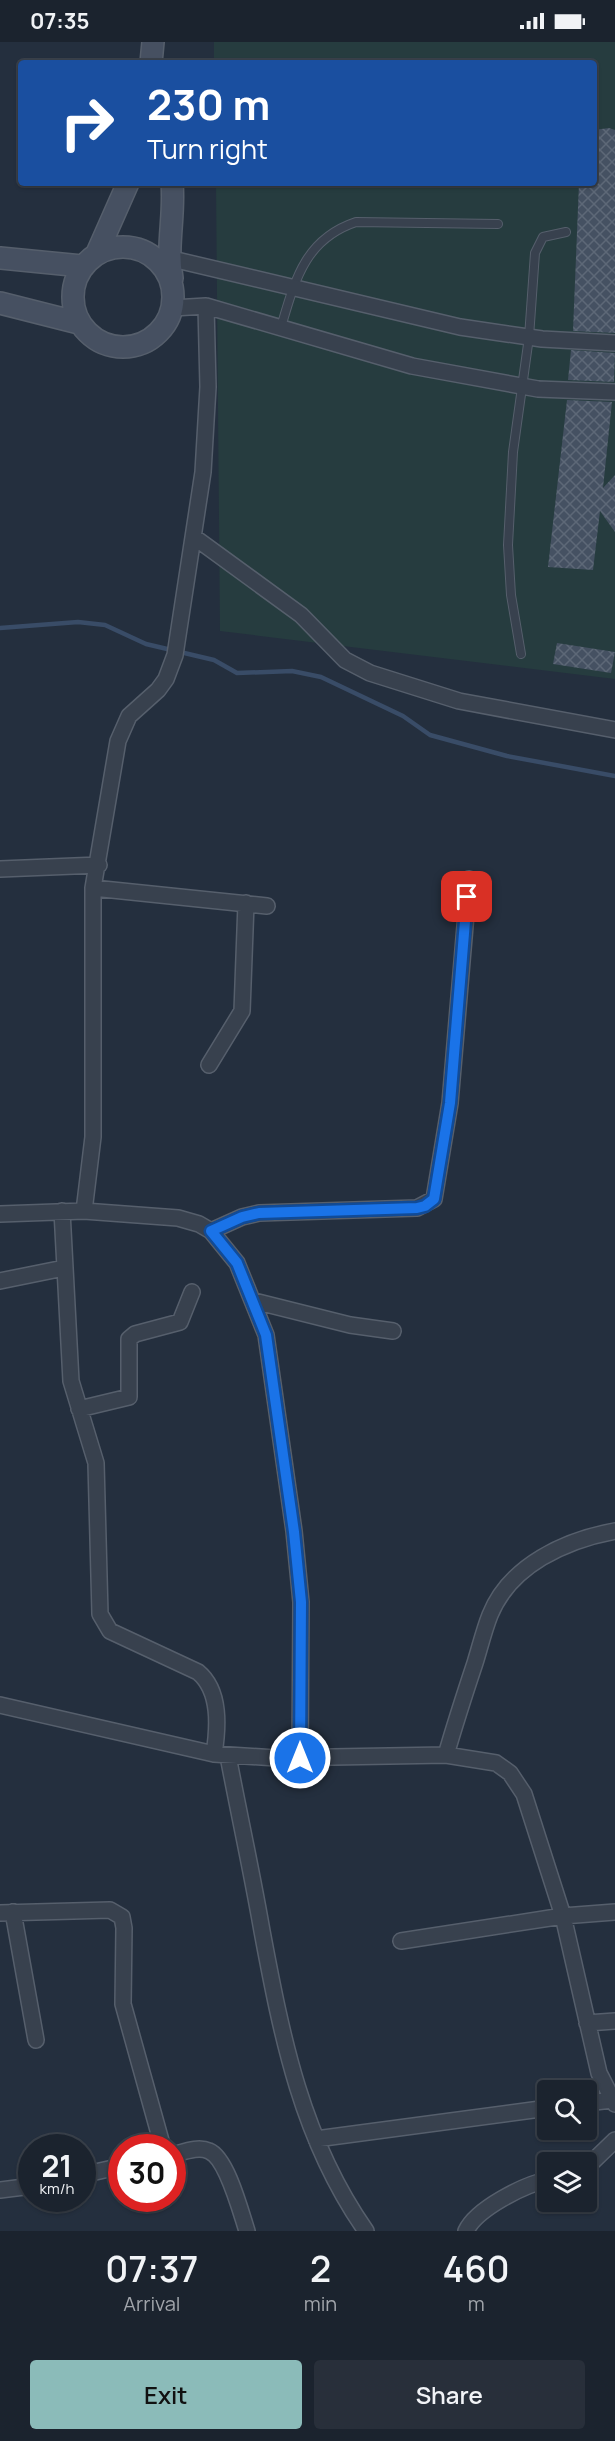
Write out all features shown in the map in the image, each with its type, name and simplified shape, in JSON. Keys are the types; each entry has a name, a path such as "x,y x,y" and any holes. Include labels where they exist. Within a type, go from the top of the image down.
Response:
{"main road":[{"path":"126,186 74,285 73,304 80,323 93,338 111,346 131,347 150,340 165,326 173,298 168,258 174,205 172,186"},
{"path":"0,258 89,260 120,245 145,250 164,266 173,298"},
{"path":"0,303 80,323"}],"street":[{"path":"168,258 460,327 529,337 615,343"},
{"path":"173,298 412,366 521,386 615,392"},
{"path":"84,1211 93,1137 93,888 99,865 120,734 129,716 162,684 176,648 203,472 208,387 206,306"},
{"path":"194,537 301,615 345,660 370,673 459,701 615,730"},
{"path":"0,869 99,865"},
{"path":"211,1231 242,1217 259,1213 417,1208 425,1206 434,1199 450,1103 469,879"},
{"path":"93,888 267,906"},
{"path":"209,1065 242,1011 246,903"},
{"path":"62,1211 71,1381 96,1463 102,1620 110,1631 198,1672 207,1680 282,2036 316,2139 336,2183 366,2231"},
{"path":"0,1214 84,1211 178,1218 199,1224 211,1231 237,1263 266,1335 298,1567 301,1602 300,1758"},
{"path":"0,1281 64,1268"},
{"path":"80,1408 129,1397 129,1339 135,1334 180,1322 192,1292"},
{"path":"254,1301 350,1325 393,1331"},
{"path":"446,1755 491,1613 506,1589 521,1573 546,1554 573,1542 615,1532"},
{"path":"0,1705 221,1755 300,1758 446,1755 496,1763 510,1773 524,1794 563,1916 599,2073 614,2102 597,2103"},
{"path":"36,2040 7,1912 110,1910 122,1917 124,1928 123,2004 158,2134"},
{"path":"401,1941 563,1916 615,1912"},
{"path":"586,2023 615,2021"},
{"path":"316,2139 537,2109"},
{"path":"597,2157 615,2140"},
{"path":"186,2152 201,2149 214,2154 225,2170 247,2231"},
{"path":"466,2231 474,2219 518,2190 537,2184"},
{"path":"0,2190 18,2188"}],"lane":[{"path":"281,327 292,288 303,265 319,242 337,228 356,222 498,224"},
{"path":"521,654 511,595 508,545 513,452 529,337 537,243 543,237 566,232"}],"green space":[{"path":"214,42 615,42 615,679 220,631 216,186 597,186 597,60 214,60"}],"building":[{"path":"609,128 615,130 615,333 573,331 579,186 597,186 597,130"},
{"path":"571,350 615,353 614,382 568,380"},
{"path":"567,400 612,402 603,488 615,475 615,532 600,511 593,570 548,567"},
{"path":"557,643 615,652 611,673 553,664"}],"waterway":[{"path":"0,628 78,622 105,625 146,644 214,660 237,673 292,671 321,677 403,716 430,735 507,756 615,776"}],"route":[{"path":"300,1758 301,1602 294,1532 266,1335 249,1287 237,1263 211,1231 242,1217 277,1210 417,1208 425,1206 434,1199 437,1192 450,1103 467,897"}]}
